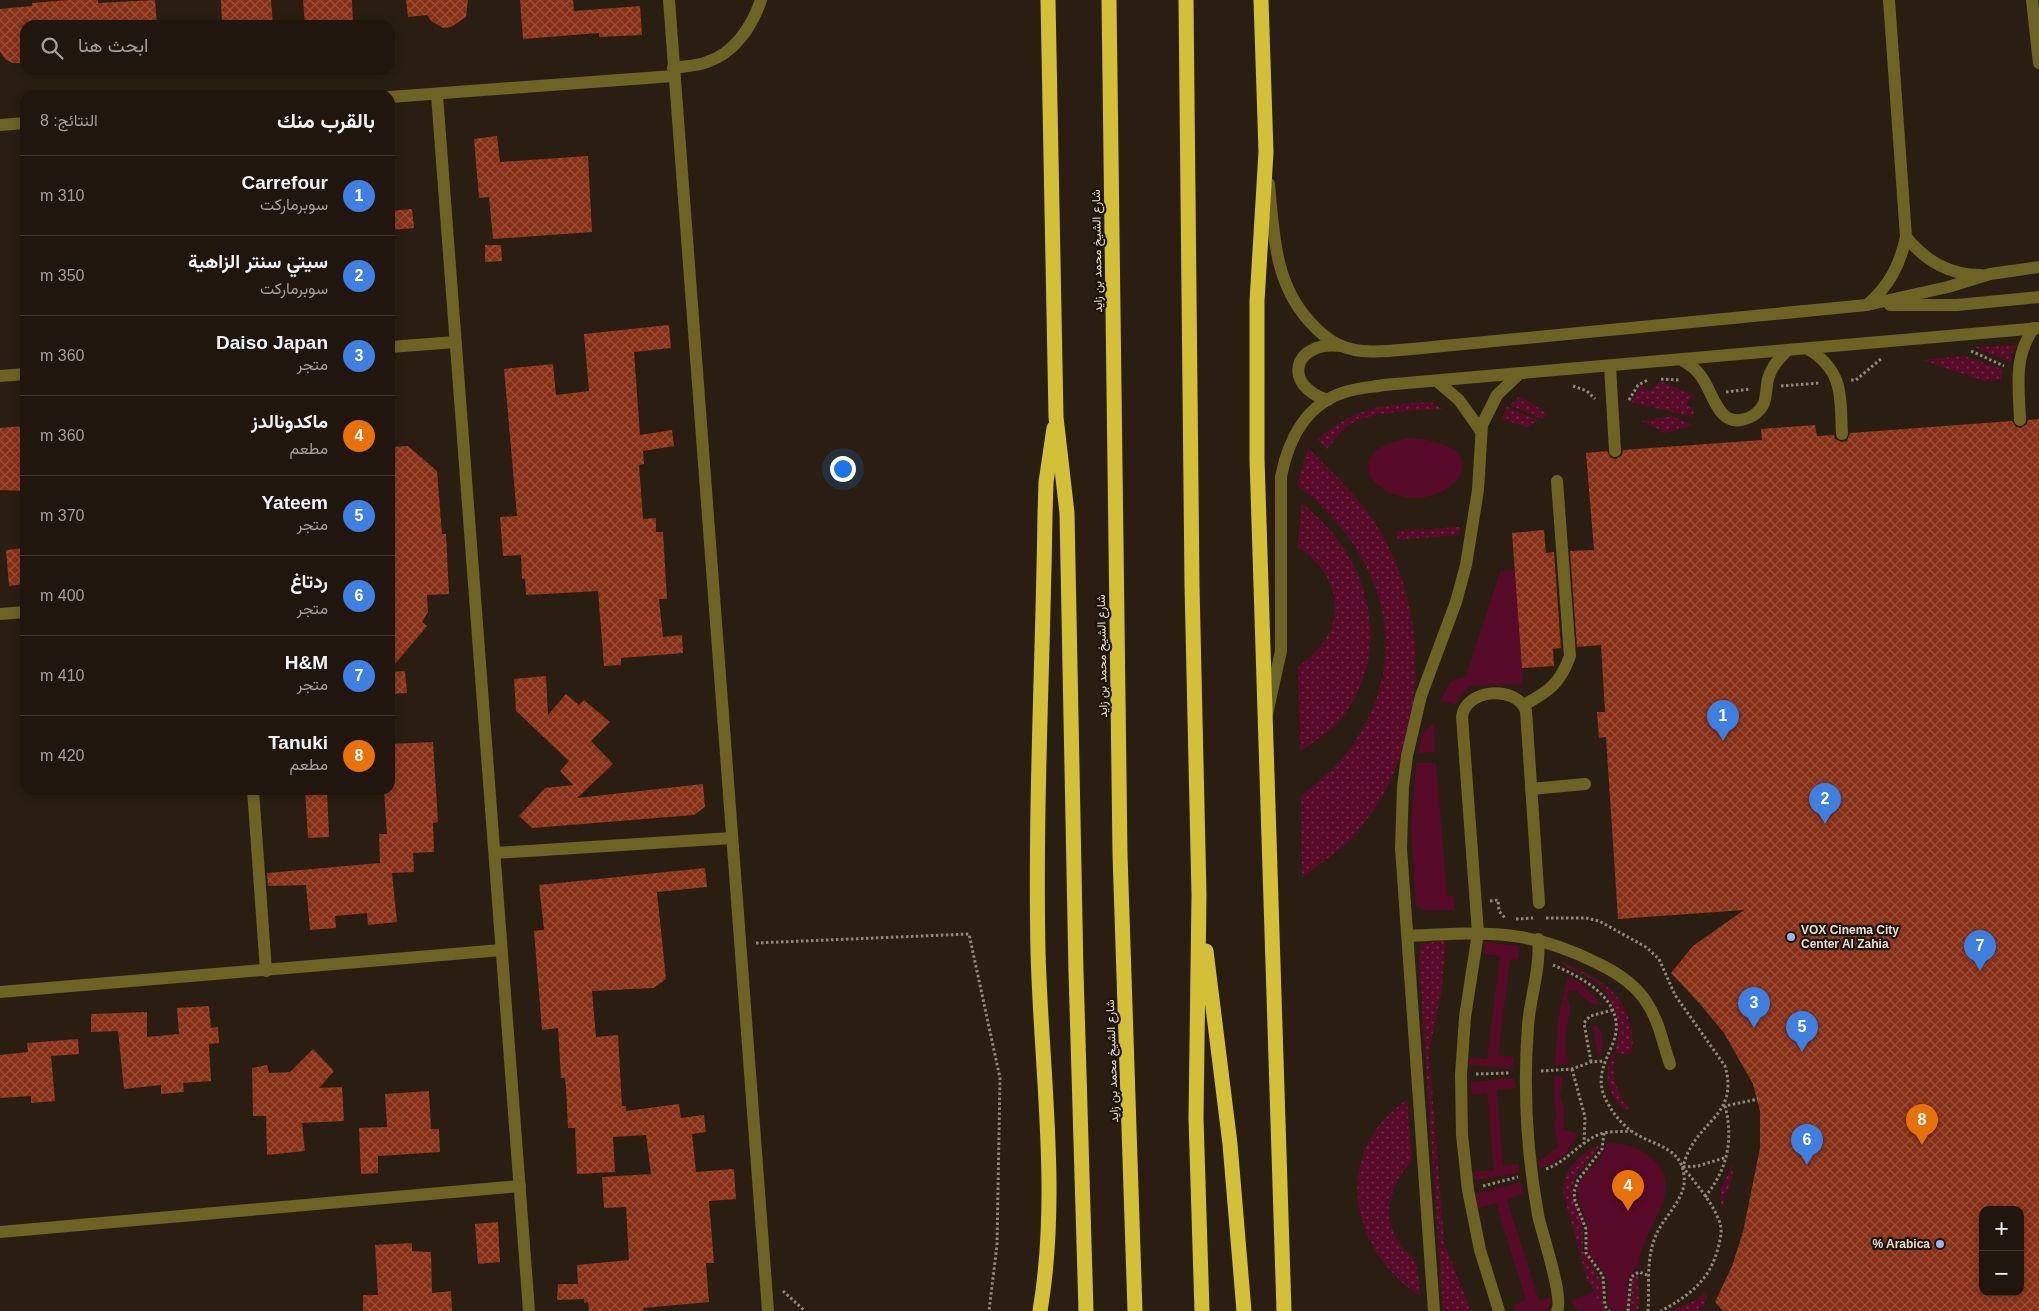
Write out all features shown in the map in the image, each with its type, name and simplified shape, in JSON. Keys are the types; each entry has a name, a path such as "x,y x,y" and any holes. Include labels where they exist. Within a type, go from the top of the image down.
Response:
{"highway":[{"path":"1048,0 1056,417 1067,513 1076,962 1086,1311"},
{"name":"شارع الشيخ محمد بن زايد","path":"1108,0 1120,854 1135,1311"},
{"path":"1186,0 1193,594 1199,895 1196,1118 1202,1311"},
{"path":"1261,0 1266,152 1257,301 1257,459 1285,1308"},
{"path":"1040,1311 1046,1277 1048,1158 1041,1029 1038,870 1044,515 1050,449 1056,417"},
{"path":"1199,895 1230,1144 1244,1311"}],"street":[{"path":"668,0 768,1311"},
{"path":"395,97 437,95 673,72 707,63 723,55 737,44 747,29 761,0"},
{"path":"1867,305 1879,294 1897,268 1906,237 1889,0"},
{"path":"2035,8 2039,63"},
{"path":"437,95 529,1311"},
{"path":"0,125 20,123"},
{"path":"1266,152 1276,259 1285,285 1299,310 1317,330 1340,346"},
{"path":"1906,237 1919,252 1934,263 1952,271 1970,275 2039,267"},
{"path":"1867,305 1948,288 1990,274"},
{"path":"1328,400 1307,390 1298,374 1302,357 1317,346 1340,346 1364,351 1388,351 1867,305 1957,305 2039,297"},
{"path":"1265,719 1272,697 1281,651 1281,477 1285,454 1294,433 1309,414 1328,400 1346,392 1374,387 2037,328"},
{"path":"2020,420 2018,366 2023,346 2037,328"},
{"path":"395,347 455,342"},
{"path":"1808,348 1826,362 1838,382 1842,434"},
{"path":"1682,360 1700,374 1723,414 1732,419 1742,420 1752,417 1760,410 1773,368 1788,350"},
{"path":"1610,366 1615,451"},
{"path":"0,376 20,374"},
{"path":"1434,1311 1401,848 1402,802 1407,756 1421,696 1456,602 1466,565 1478,490 1481,431 1492,403 1518,375"},
{"path":"1438,382 1459,400 1481,431"},
{"path":"1524,705 1552,688 1560,679 1570,656 1557,481"},
{"path":"0,614 20,612"},
{"path":"1499,1311 1485,1267 1468,1190 1462,1135 1461,1074 1466,1009 1478,933 1463,711 1474,698 1506,693 1516,697 1524,705 1539,903"},
{"path":"1531,789 1585,784"},
{"path":"253,795 266,971"},
{"path":"495,853 732,838"},
{"path":"1408,936 1478,933 1508,934 1538,939 1562,946 1596,962 1614,972 1636,990 1654,1016 1670,1064"},
{"path":"1538,939 1538,960 1526,1047 1526,1103 1532,1173 1539,1216 1558,1305 1567,1311"},
{"path":"0,992 501,950"},
{"path":"0,1232 520,1186"},
{"path":"1046,1277 1046,1311"}],"path":[{"path":"1964,352 1973,351 2005,366 2018,366"},
{"path":"1711,394 1856,380 1883,358 1892,357"},
{"path":"1658,379 1677,378 1683,381"},
{"path":"1570,386 1587,391 1598,404 1629,401 1630,395 1638,385 1649,380"},
{"path":"740,944 969,934 1000,1078 998,1245 989,1311"},
{"path":"1538,960 1567,971 1590,984 1601,993 1613,1010 1616,1032 1601,1070 1602,1088 1615,1115 1632,1131 1673,1152 1719,1218 1721,1227 1715,1260 1708,1274 1693,1291 1661,1311"},
{"path":"1591,1062 1584,1023 1590,1016 1613,1010"},
{"path":"1572,1069 1585,1116 1584,1144"},
{"path":"1705,1198 1719,1178 1727,1156 1730,1131 1725,1106 1758,1099"},
{"path":"1468,1190 1532,1173 1561,1163 1584,1144 1604,1133 1632,1131"},
{"path":"1604,1133 1602,1149 1578,1180 1574,1192 1575,1201 1586,1229 1586,1253 1603,1276 1605,1306 1609,1311"},
{"path":"1683,1167 1698,1166 1727,1156"},
{"path":"1648,1311 1650,1253 1657,1233 1684,1187 1683,1167"},
{"path":"1628,1311 1631,1278 1639,1272 1648,1275"},
{"path":"765,1274 805,1311"}],"shaded area":[{"path":"2018,345 2012,353 2011,362 1974,347"},
{"path":"1964,356 2002,369 2001,380 1984,381 1922,360"},
{"path":"1660,381 1692,395 1686,405 1694,408 1693,417 1631,402 1640,386 1651,391"},
{"path":"1520,396 1548,414 1542,419 1510,405"},
{"path":"1431,402 1443,409 1405,411 1378,415 1354,422 1338,435 1327,449 1317,439 1344,420 1357,414 1384,406"},
{"path":"1507,407 1538,420 1528,427 1501,419"},
{"path":"1672,416 1693,425 1665,433 1641,421"},
{"path":"1409,438 1445,445 1460,455 1463,463 1461,472 1449,488 1423,497 1403,497 1386,491 1374,481 1368,469 1371,457 1384,446"},
{"path":"1308,448 1365,508 1380,531 1397,567 1409,605 1415,645 1415,685 1409,725 1398,763 1380,799 1351,839 1302,878 1301,796 1330,771 1349,751 1373,708 1383,672 1386,637 1380,603 1368,570 1350,539 1326,511 1297,485"},
{"path":"1301,503 1324,524 1343,548 1358,574 1367,603 1370,632 1368,661 1358,690 1342,718 1328,732 1300,752 1298,666 1314,653 1326,639 1333,623 1335,607 1333,591 1326,575 1314,560 1298,547"},
{"path":"1460,527 1459,535 1398,540 1396,531"},
{"path":"1501,570 1515,571 1523,684 1471,686 1462,693 1455,705 1441,700 1450,682 1466,676"},
{"path":"1434,723 1435,752 1418,753 1422,734"},
{"path":"1416,763 1436,763 1447,895 1454,896 1454,910 1425,911 1416,905 1411,827"},
{"path":"1446,940 1441,994 1429,1050 1444,1243 1471,1311 1443,1311 1419,962 1420,944"},
{"path":"1485,942 1520,946 1518,960 1510,959 1498,1055 1515,1057 1512,1069 1469,1064 1470,1058 1487,1059 1500,956 1484,954"},
{"path":"1562,962 1596,979 1615,994 1628,1015 1632,1035 1632,1046 1629,1055 1614,1053 1618,1042 1618,1020 1603,990 1582,973 1567,967"},
{"path":"1568,977 1581,983 1601,1004 1592,1004 1577,991 1569,992 1567,995 1570,1009 1565,1040 1566,1055 1569,1057 1567,1064 1555,1065 1558,1020"},
{"path":"1592,1025 1596,1025 1601,1031 1602,1055 1598,1056"},
{"path":"1613,1054 1616,1056 1614,1077 1618,1090 1628,1108 1626,1111 1611,1092 1609,1085 1608,1070"},
{"path":"1555,1076 1560,1076 1563,1080 1560,1095 1564,1107 1563,1130 1577,1133 1571,1146 1563,1155 1552,1163 1539,1168 1538,1162 1558,1147 1554,1125 1557,1116 1554,1101"},
{"path":"1514,1078 1515,1088 1497,1090 1503,1166 1519,1164 1519,1173 1474,1180 1473,1172 1494,1170 1487,1093 1472,1095 1471,1082"},
{"path":"1407,1099 1412,1161 1404,1170 1393,1190 1389,1212 1394,1234 1400,1245 1416,1263 1420,1296 1400,1281 1384,1263 1371,1243 1362,1221 1358,1198 1359,1174 1365,1151 1380,1124"},
{"path":"1607,1143 1630,1146 1645,1153 1661,1170 1666,1183 1659,1211 1640,1255 1639,1270 1635,1268 1627,1280 1628,1305 1623,1311 1612,1311 1610,1308 1606,1276 1588,1253 1588,1225 1579,1201 1577,1187 1601,1157"},
{"path":"1601,1144 1574,1180 1572,1194 1582,1219 1583,1251 1603,1284 1602,1298 1605,1311 1600,1311 1594,1291 1587,1279 1563,1192 1566,1176 1574,1162"},
{"path":"1732,1164 1733,1175 1721,1209 1721,1188"},
{"path":"1521,1182 1523,1193 1507,1200 1539,1301 1551,1297 1551,1305 1545,1311 1516,1311 1514,1305 1526,1300 1496,1203 1478,1208 1475,1194"},
{"path":"1638,1274 1639,1310 1629,1311 1632,1281"},
{"path":"1594,1291 1600,1311 1578,1311 1571,1302"},
{"path":"1704,1293 1707,1297 1705,1305 1698,1311 1671,1311 1698,1299"}],"building":[{"path":"68,0 98,0 98,3 155,0 157,20 20,20 20,63 13,63 6,60 0,52 0,9 32,6 32,3"},
{"path":"221,0 271,0 273,20 222,20"},
{"path":"303,0 352,0 353,20 305,20"},
{"path":"406,0 468,0 466,17 451,27 443,28 431,21 427,15 408,17"},
{"path":"520,0 573,0 574,11 640,6 642,35 599,37 599,33 523,39"},
{"path":"497,136 500,162 588,156 592,232 493,239 489,197 479,198 474,139"},
{"path":"412,209 414,228 395,230 395,211"},
{"path":"485,245 501,245 502,261 485,262"},
{"path":"669,325 671,348 634,352 640,435 672,430 674,446 643,451 644,464 639,465 643,519 656,518 656,532 663,532 667,599 659,599 663,637 682,635 683,653 621,658 621,665 604,666 598,591 526,595 525,579 522,579 521,555 503,556 500,517 517,516 504,369 553,364 556,395 589,391 584,334"},
{"path":"2039,419 2039,1311 1723,1311 1715,1302 1732,1266 1743,1232 1760,1148 1760,1111 1753,1084 1724,1033 1671,973 1693,946 1744,910 1618,919 1606,737 1599,738 1597,712 1605,712 1601,645 1577,647 1570,551 1594,550 1586,453 1607,451 1611,458 1616,459 1622,455 1623,450 1762,440 1761,429 1815,425 1817,436 1834,435 1835,439 1842,442 1847,441 1850,433 2012,421 2016,427 2021,428 2027,424 2028,420"},
{"path":"20,426 20,491 0,490 0,428"},
{"path":"408,446 437,471 442,534 446,534 449,594 427,595 428,612 422,622 427,626 395,664 395,447"},
{"path":"1544,530 1546,553 1554,552 1561,648 1553,649 1554,666 1522,668 1512,533"},
{"path":"20,549 20,585 9,586 6,550"},
{"path":"405,671 407,693 395,694 395,672"},
{"path":"546,676 548,715 566,694 579,705 584,700 610,722 591,741 613,764 577,798 703,784 705,807 694,815 532,828 519,816 545,788 573,785 560,771 569,761 516,711 514,679"},
{"path":"433,742 438,822 433,823 434,852 413,853 414,872 392,873 397,922 368,925 367,913 335,916 336,928 310,930 306,885 268,886 267,873 380,863 379,834 387,834 384,795 395,795 395,744"},
{"path":"305,795 327,795 329,837 308,838"},
{"path":"705,868 707,887 657,892 666,979 654,988 592,991 596,1037 618,1035 622,1106 626,1106 626,1111 679,1104 681,1118 704,1115 706,1132 692,1134 696,1172 734,1169 736,1199 709,1201 714,1263 706,1263 709,1302 643,1308 644,1311 589,1311 588,1302 584,1303 584,1299 557,1300 558,1284 578,1284 577,1265 629,1260 626,1207 604,1208 602,1177 651,1174 646,1135 613,1137 615,1172 577,1174 575,1128 568,1128 566,1087 565,1078 561,1078 558,1028 542,1030 534,931 544,930 539,885"},
{"path":"209,1006 211,1028 218,1027 219,1043 209,1044 211,1081 183,1083 184,1092 161,1094 161,1085 124,1089 118,1031 91,1032 91,1014 147,1012 147,1037 179,1034 177,1008"},
{"path":"78,1039 79,1054 51,1056 55,1101 31,1103 31,1096 0,1098 0,1055 28,1052 27,1043"},
{"path":"313,1049 334,1071 319,1088 342,1087 344,1121 302,1123 305,1151 267,1155 266,1116 253,1116 252,1068 267,1065 269,1073 290,1072"},
{"path":"429,1091 431,1129 439,1129 440,1152 378,1156 378,1173 361,1174 359,1128 387,1127 385,1094"},
{"path":"498,1222 500,1262 478,1264 475,1224"},
{"path":"412,1243 412,1251 431,1252 432,1293 451,1291 452,1311 363,1311 363,1295 378,1295 375,1245"}],"place":[{"name":"Carrefour","path":"1723,741"},
{"name":"سيتي سنتر الزاهية","path":"1825,824"},
{"name":"VOX Cinema City Center Al Zahia","path":"1791,937"},
{"name":"H&M","path":"1980,971"},
{"name":"Daiso Japan","path":"1754,1028"},
{"name":"Yateem","path":"1802,1052"},
{"name":"Tanuki","path":"1922,1145"},
{"name":"ردتاغ","path":"1807,1165"},
{"name":"ماكدونالدز","path":"1628,1211"},
{"name":"% Arabica","path":"1940,1244"}]}
